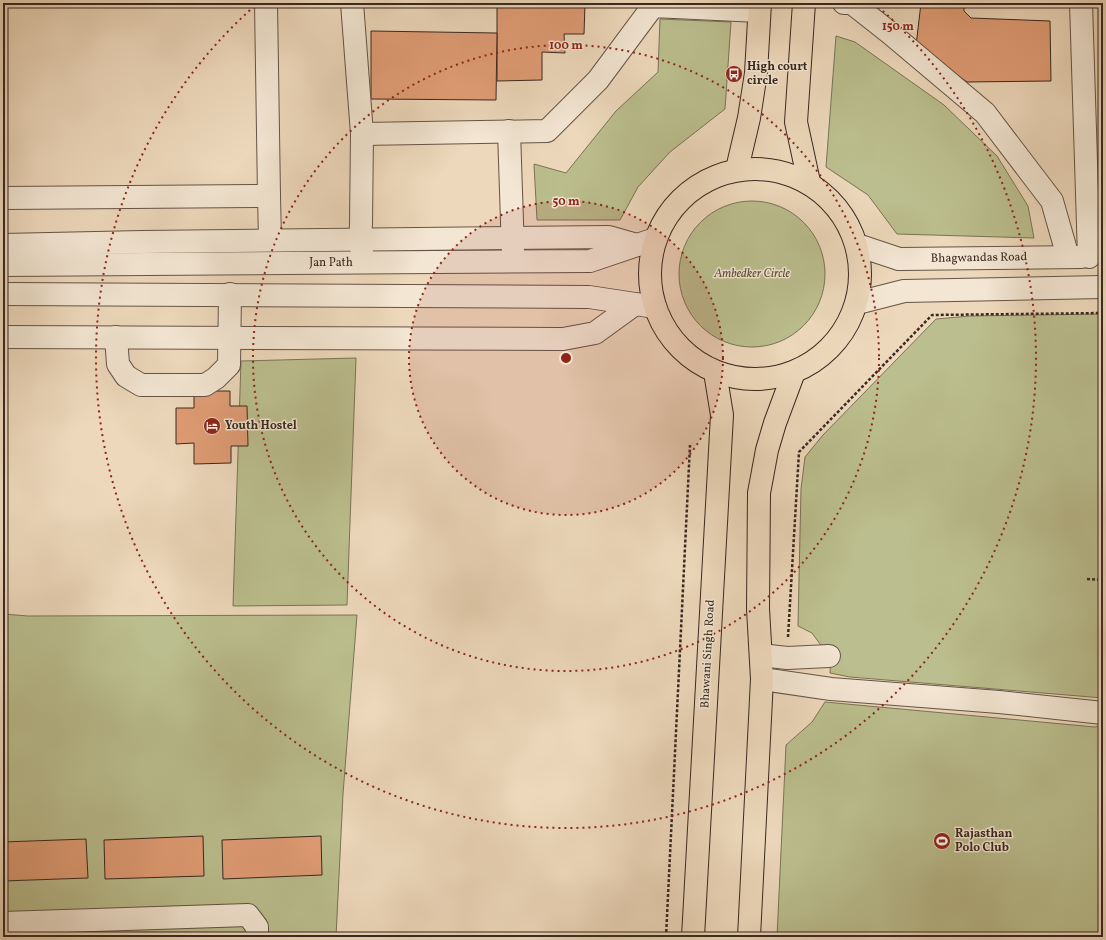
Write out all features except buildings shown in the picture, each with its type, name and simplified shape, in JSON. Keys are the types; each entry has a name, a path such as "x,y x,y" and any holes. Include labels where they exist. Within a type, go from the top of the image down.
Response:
{"main road":[{"path":"804,3 796,122 809,182"},
{"path":"737,169 749,118 756,73 759,7"},
{"path":"737,169 776,170 809,182 827,196 846,219 856,244 861,271 857,303 842,334 822,356 794,372 768,379 742,379 715,372 694,360 671,338 645,305 649,271 646,242 687,192 714,176 737,169"},
{"name":"Bhawani Singh Road","path":"693,937 722,415 715,372"},
{"path":"749,937 762,679 758,609 759,493 767,450 775,423 794,372"}],"street":[{"path":"266,3 270,240"},
{"path":"352,3 362,134 362,224 360,239 363,262"},
{"path":"844,3 852,3 985,113 1052,201 1068,257"},
{"path":"1081,3 1096,257"},
{"path":"362,134 547,131 598,80 653,6 678,5 759,7"},
{"path":"509,131 513,261"},
{"path":"3,198 269,196"},
{"path":"3,245 270,240 608,237 646,242"},
{"name":"Jan Path","path":"3,265 590,261 646,242"},
{"name":"Bhagwandas Road","path":"856,244 899,259 1096,257"},
{"path":"857,303 904,291 1103,287"},
{"path":"3,294 589,297 645,305"},
{"path":"116,337 118,364 126,376 141,385 205,385 216,378 229,365 230,294"},
{"path":"3,337 563,339 595,333 645,305"},
{"path":"761,655 787,658 829,656"},
{"path":"762,679 831,689 999,702 1103,713"},
{"path":"3,923 248,915 257,927 257,937"}],"path":[{"path":"787,658 799,452 932,314 1103,313"},
{"path":"666,937 690,445"},
{"path":"1087,579 1103,580"}],"green space":[{"path":"660,19 731,22 725,109 670,152 638,187 620,220 537,220 534,164 566,173 616,111 658,72"},
{"path":"836,36 855,42 944,105 997,156 1028,206 1034,238 897,234 868,195 826,167"},
{"name":"Ambedker Circle","path":"752,201 780,207 798,218 808,228 819,246 825,274 819,302 808,320 798,330 780,341 752,347 724,341 706,330 696,320 685,302 679,274 685,246 696,228 706,218 724,207"},
{"path":"1103,314 1103,698 850,677 830,673 831,659 812,633 798,626 801,489 805,457 823,435 936,319 970,316"},
{"path":"356,358 347,605 233,606 241,361"},
{"path":"3,614 28,616 357,615 343,794 336,937 3,937"},
{"name":"Rajasthan Polo Club","path":"825,702 1095,727 1103,725 1103,937 777,937 786,745 812,722"}],"place":[{"name":"High court circle","path":"734,74"},
{"name":"Youth Hostel","path":"212,426"},
{"name":"Rajasthan Polo Club","path":"942,841"}]}
